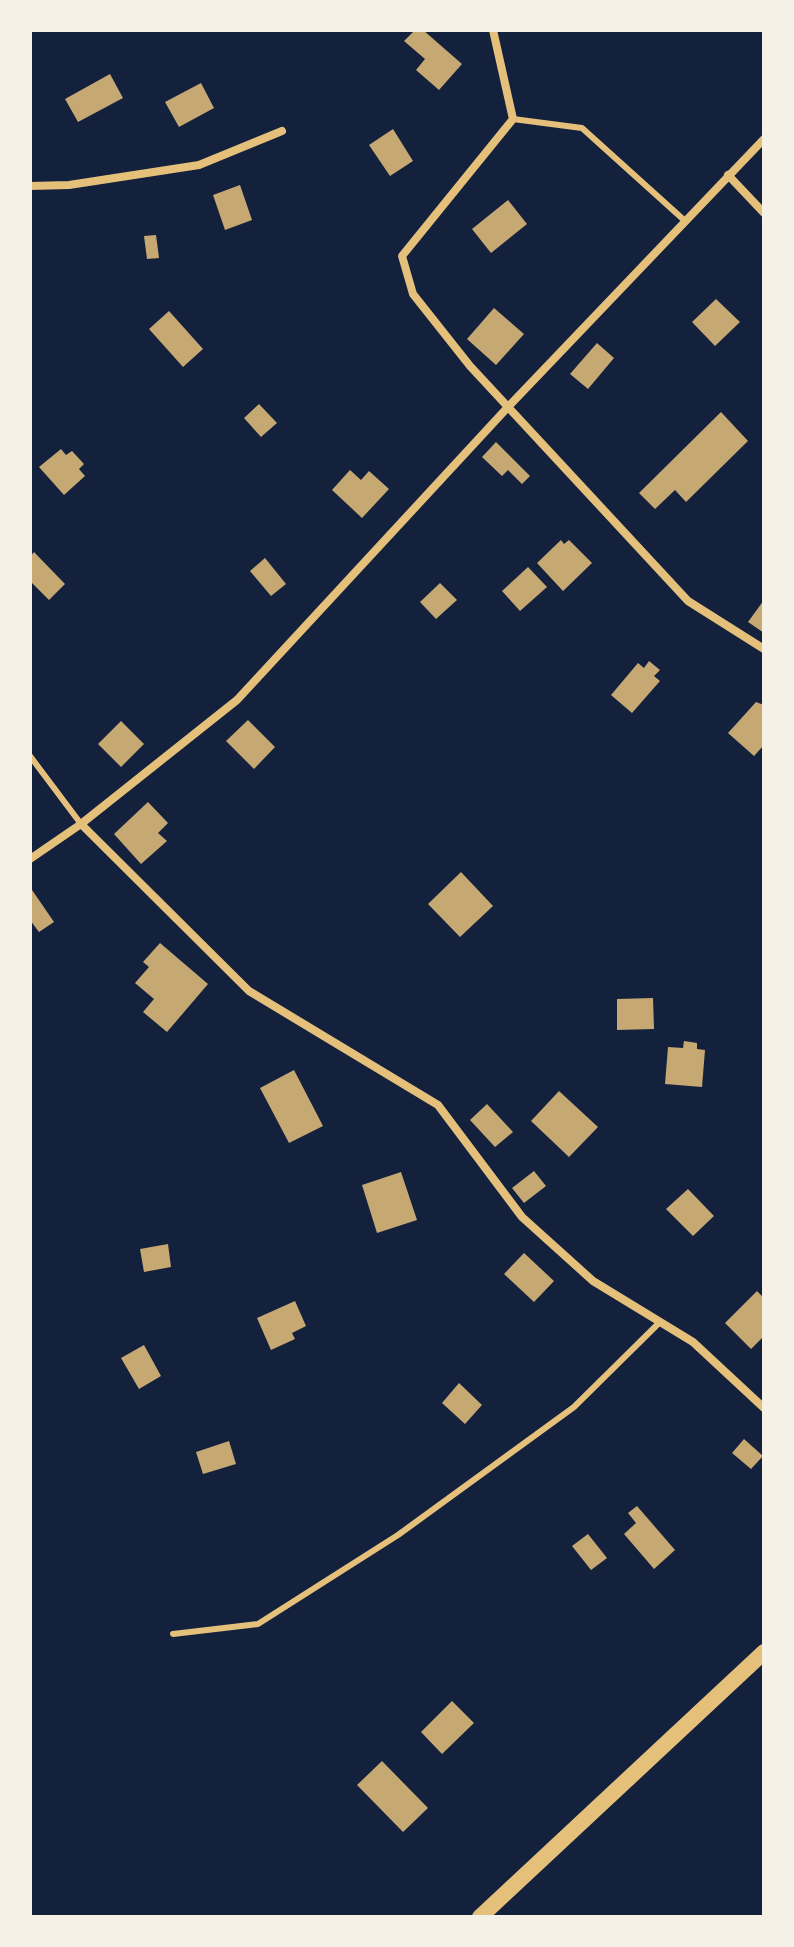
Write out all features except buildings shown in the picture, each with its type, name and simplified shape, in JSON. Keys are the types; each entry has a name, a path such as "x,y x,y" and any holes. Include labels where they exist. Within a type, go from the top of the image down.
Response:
{"main road":[{"path":"480,1917 764,1652"}],"street":[{"path":"493,30 513,119 402,256 413,294 470,366 688,601 764,649"},
{"path":"30,186 69,185 199,165 282,131"},
{"path":"30,859 81,824 237,700 508,407 764,139"},
{"path":"728,175 764,213"},
{"path":"81,824 249,991 438,1105 522,1217 593,1281 693,1342 764,1408"}],"lane":[{"path":"513,119 582,128 684,220"},
{"path":"30,756 81,824"},
{"path":"173,1634 258,1624 398,1535 574,1407 660,1322"}]}
